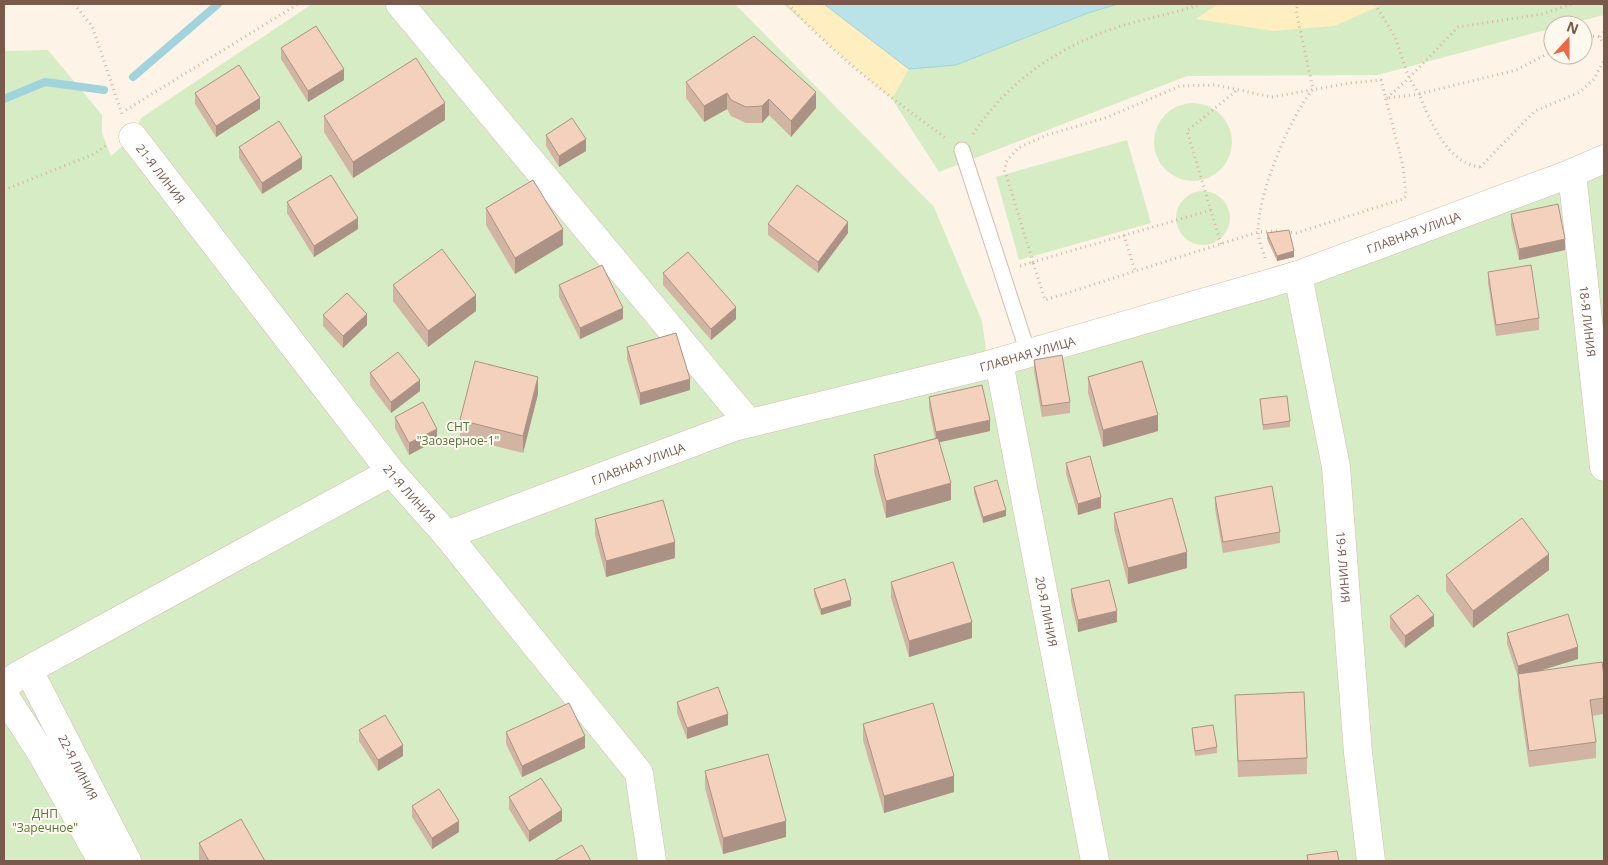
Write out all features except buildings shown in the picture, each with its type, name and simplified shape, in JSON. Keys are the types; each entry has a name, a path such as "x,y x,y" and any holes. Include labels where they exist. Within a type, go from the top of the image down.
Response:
{"street":[{"path":"400,4 749,424"},
{"name":"21-Я ЛИНИЯ","path":"121,128 391,472 447,535 639,772 652,861"},
{"name":"ГЛАВНАЯ УЛИЦА","path":"447,535 749,424 999,362 1298,275 1572,173 1604,159"},
{"name":"18-Я ЛИНИЯ","path":"1572,173 1604,467"},
{"name":"19-Я ЛИНИЯ","path":"1298,275 1336,467 1358,753 1371,861"},
{"name":"20-Я ЛИНИЯ","path":"999,362 1095,861"},
{"path":"4,688 17,676 391,472"},
{"name":"22-Я ЛИНИЯ","path":"29,671 127,861"},
{"path":"4,695 42,754 102,861"}],"lane":[{"path":"962,150 1028,353"}],"path":[{"path":"74,4 92,26 121,128"},
{"path":"4,190 94,154 121,128 298,4"},
{"path":"788,4 804,22 892,99 962,150 988,110 1014,84 1059,53 1099,34 1201,4"},
{"path":"1271,283 1258,232 1266,187 1278,153 1297,110 1313,89 1296,11 1298,4"},
{"path":"1376,4 1395,37 1410,78 1430,120 1458,160 1470,166 1480,167 1535,111 1580,92 1594,79 1604,60"},
{"path":"1387,98 1410,78 1458,27 1542,14 1572,4"},
{"path":"1600,38 1604,31"},
{"path":"1593,37 1600,38"},
{"path":"1600,38 1604,45"},
{"path":"1387,98 1419,94 1516,70 1543,56"},
{"path":"1381,80 1403,166 1406,196 1403,199 1296,233 1258,232 1045,300 1005,171 1006,162 1018,148 1047,135 1108,117 1180,86 1215,85 1237,90 1272,97 1313,89 1381,80"},
{"path":"1221,244 1187,131 1237,90"},
{"path":"1003,272 1211,210"},
{"path":"1124,235 1135,271"}],"green space":[{"name":"СНТ \"Заозерное-1\"","path":"312,4 735,4 934,207 982,321 988,364 1604,159 1604,861 4,861 4,51 48,50 102,115 102,133 111,156 133,137 141,118"},
{"path":"783,4 1604,4 1604,15 1593,18 1593,15 1543,15 1543,31 1378,75 1187,76 939,172 892,99"},
{"path":"1185,103 1201,103 1215,109 1226,120 1232,134 1232,150 1226,164 1215,175 1201,181 1185,181 1171,175 1160,164 1154,150 1154,134 1160,120 1171,109"},
{"path":"1127,140 1151,223 1019,260 996,177"},
{"path":"1198,191 1208,191 1218,195 1226,203 1230,218 1226,233 1218,241 1208,245 1198,245 1188,241 1180,233 1176,223 1176,213 1180,203 1188,195"}],"sand":[{"path":"788,4 824,4 909,69 892,99 804,22"},
{"path":"1218,4 1384,4 1334,26 1273,31 1196,19"}],"water":[{"path":"824,4 1118,4 1088,13 956,65 909,69"}],"waterway":[{"path":"133,77 218,4"},
{"path":"4,99 45,82 104,90"}],"park label":[{"name":"ДНП \"Заречное\"","path":"45,820"}]}
